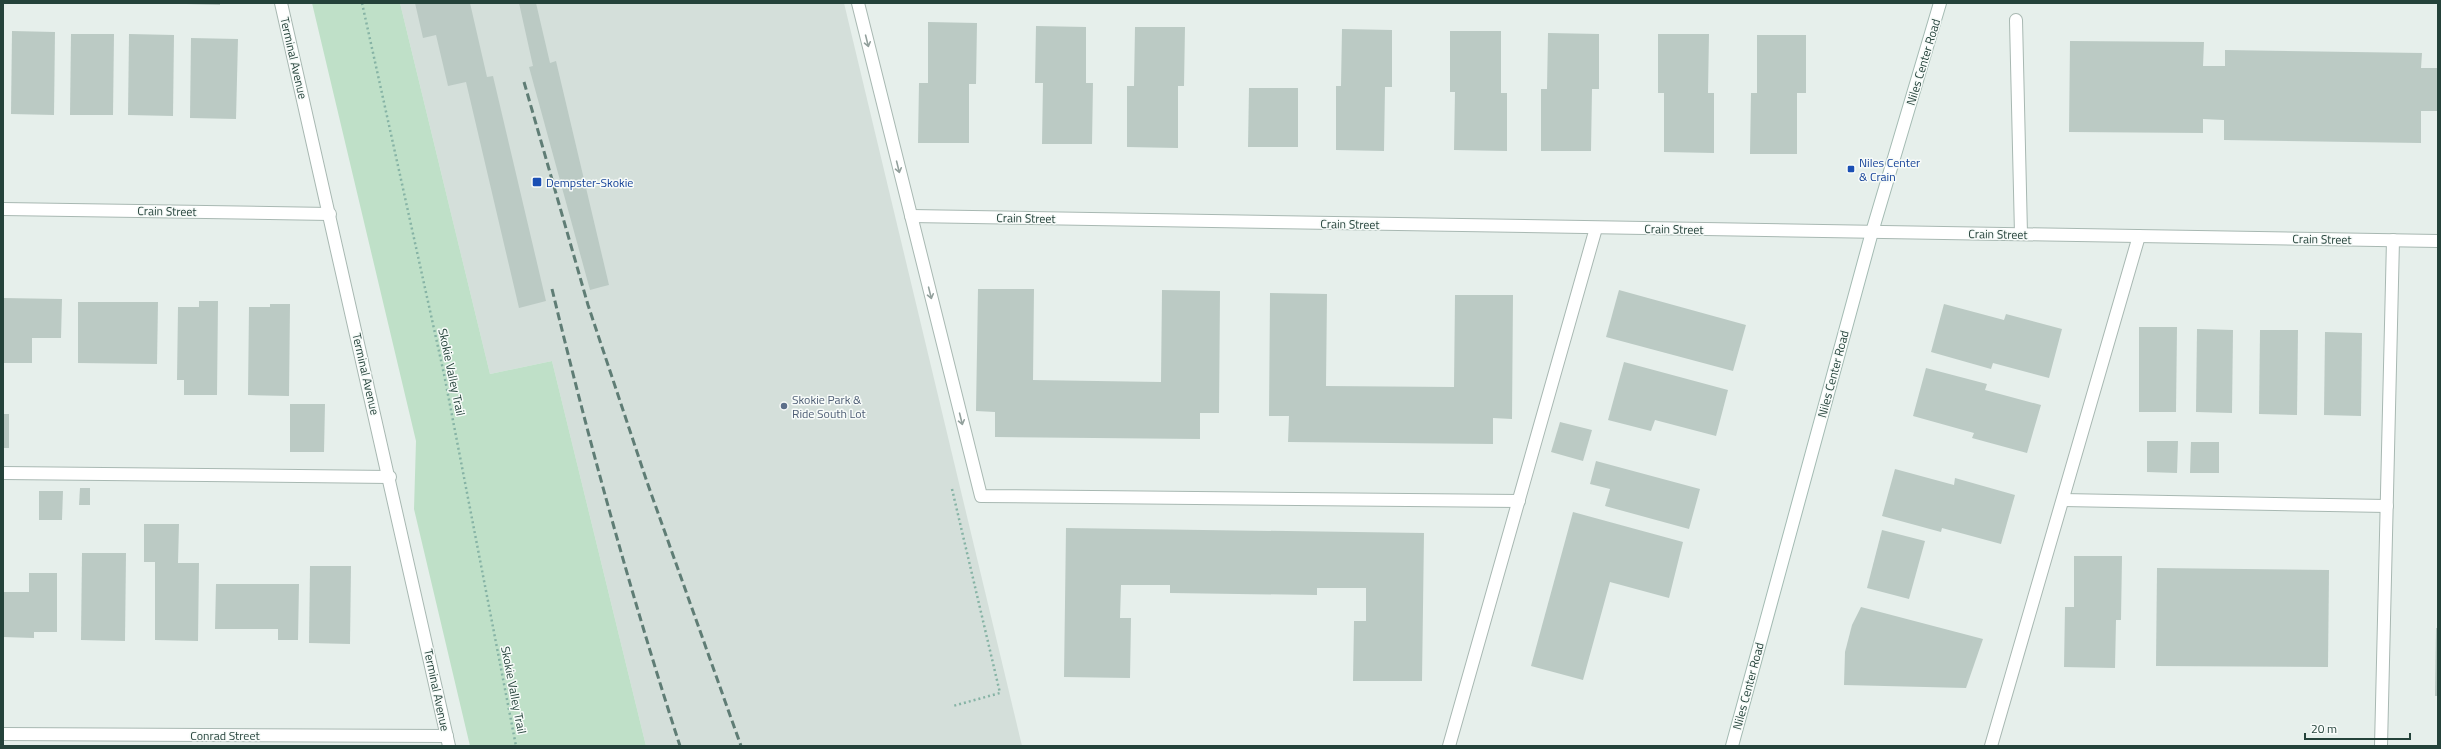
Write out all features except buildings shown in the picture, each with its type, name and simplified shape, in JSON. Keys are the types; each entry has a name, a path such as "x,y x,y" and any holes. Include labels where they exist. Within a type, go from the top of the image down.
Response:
{"street":[{"name":"Terminal Avenue","path":"281,3 390,477 448,741"},
{"path":"858,3 981,496 1519,501"},
{"name":"Niles Center Road","path":"1732,746 1872,232 1940,3"},
{"path":"2016,20 2021,234"},
{"name":"Crain Street","path":"3,209 330,214"},
{"name":"Crain Street","path":"910,216 2438,241"},
{"path":"1449,746 1596,228"},
{"path":"1991,746 2139,236"},
{"path":"2381,746 2393,240"},
{"path":"3,473 390,477"},
{"path":"2063,500 2387,506"},
{"name":"Conrad Street","path":"3,734 448,741"}],"path":[{"name":"Skokie Valley Trail","path":"362,3 444,374 516,746"}],"shaded area":[{"name":"Skokie Park & Ride South Lot","path":"400,3 844,3 1022,746 646,746 552,361 490,374"}],"green space":[{"path":"312,3 400,3 490,374 552,361 646,746 470,746 414,509 416,441"}],"railway":[{"path":"524,82 588,305 647,482 741,746"},
{"path":"552,289 612,518 680,746"}],"place":[{"name":"Niles Center & Crain","path":"1851,169"},
{"name":"Dempster-Skokie","path":"537,182"},
{"name":"Skokie Park & Ride South Lot","path":"784,406"}]}
